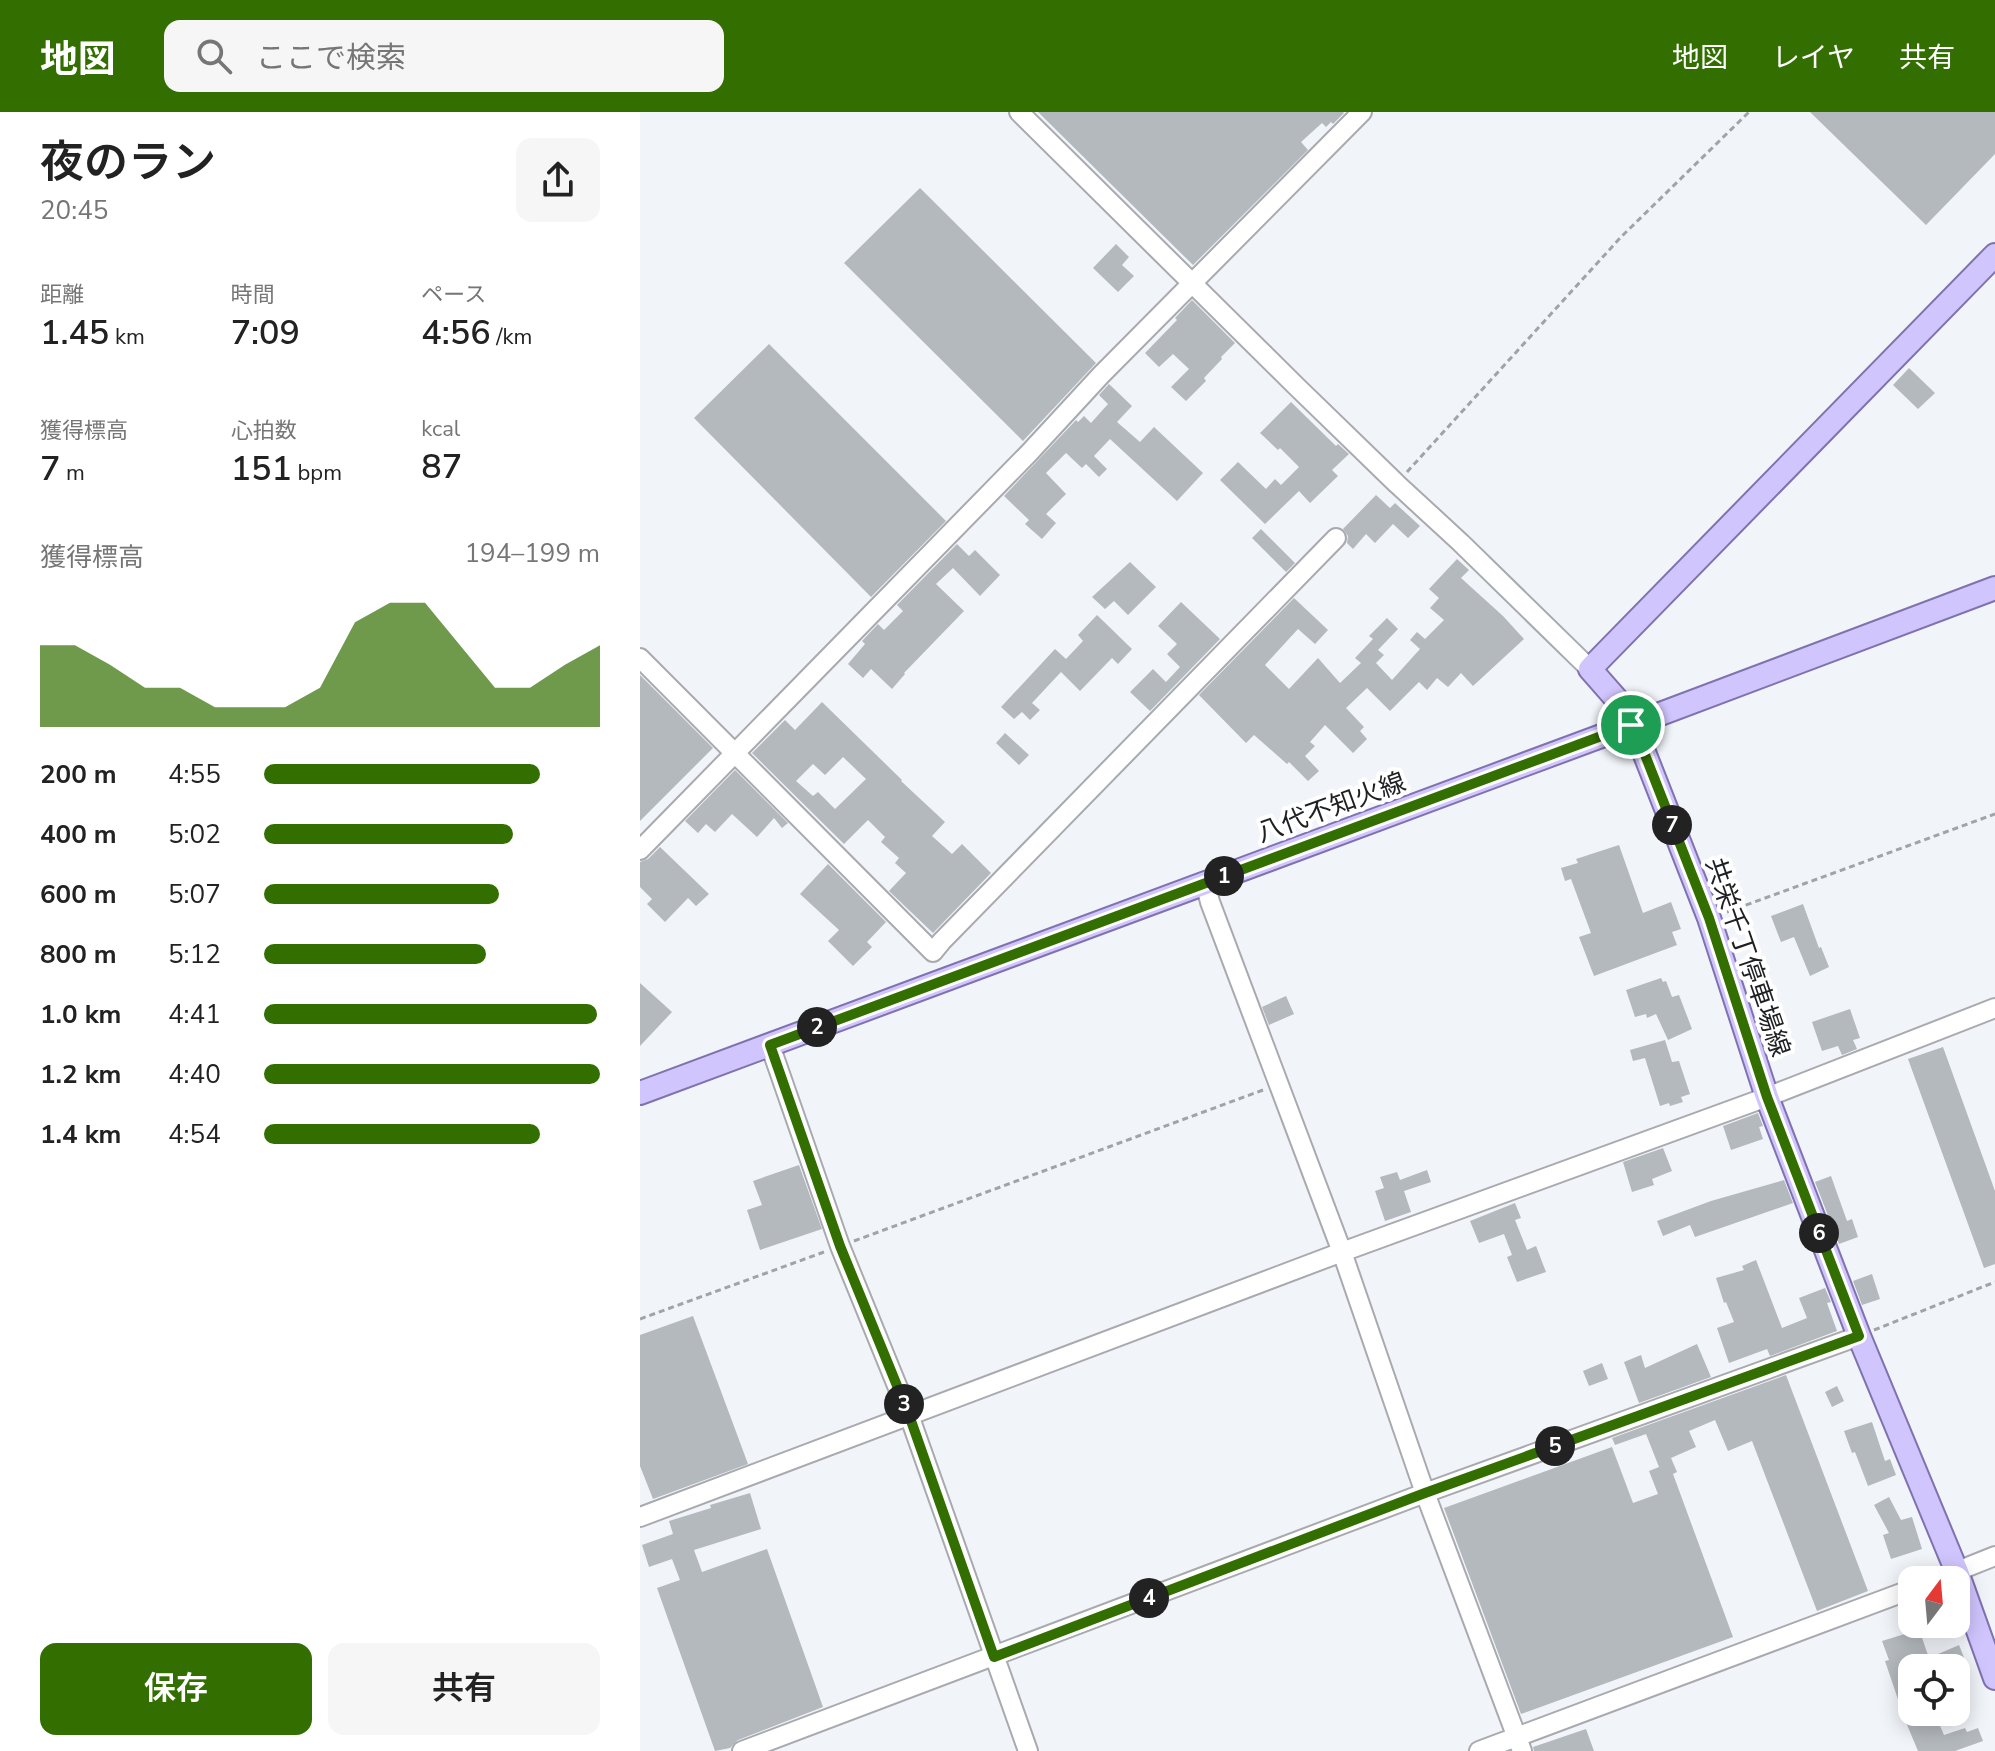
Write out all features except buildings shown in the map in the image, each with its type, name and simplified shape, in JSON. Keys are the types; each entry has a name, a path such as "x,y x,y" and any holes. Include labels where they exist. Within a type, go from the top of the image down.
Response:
{"main road":[{"path":"1590,669 1995,255"},
{"name":"八代不知火線","path":"640,1093 1995,588"},
{"name":"共栄千丁停車場線","path":"1590,669 1619,702 1640,742 1709,918 1767,1097 1859,1336 1955,1566"},
{"name":"共栄千丁停車場線","path":"1970,1608 1995,1678"}],"street":[{"path":"1019,112 1192,285 1590,669"},
{"path":"640,850 1018,464 1101,375 1362,112"},
{"path":"640,658 933,952 1336,538"},
{"path":"1205,883 1519,1744"},
{"path":"640,1517 1342,1252 1767,1097 1995,1008"},
{"path":"770,1045 840,1246 909,1415 1028,1751"},
{"path":"742,1751 1425,1493 1859,1336"},
{"path":"1970,1567 1995,1556"},
{"path":"1479,1751 1519,1744 1898,1595"}],"path":[{"path":"1397,484 1621,237 1749,112"},
{"path":"1709,918 1995,814"},
{"path":"640,1319 1279,1084"},
{"path":"1859,1336 1995,1282"}],"route":[{"path":"1631,725 1709,918 1767,1097 1859,1336 1425,1493 994,1657 909,1415 840,1246 770,1045 1631,725"}]}
